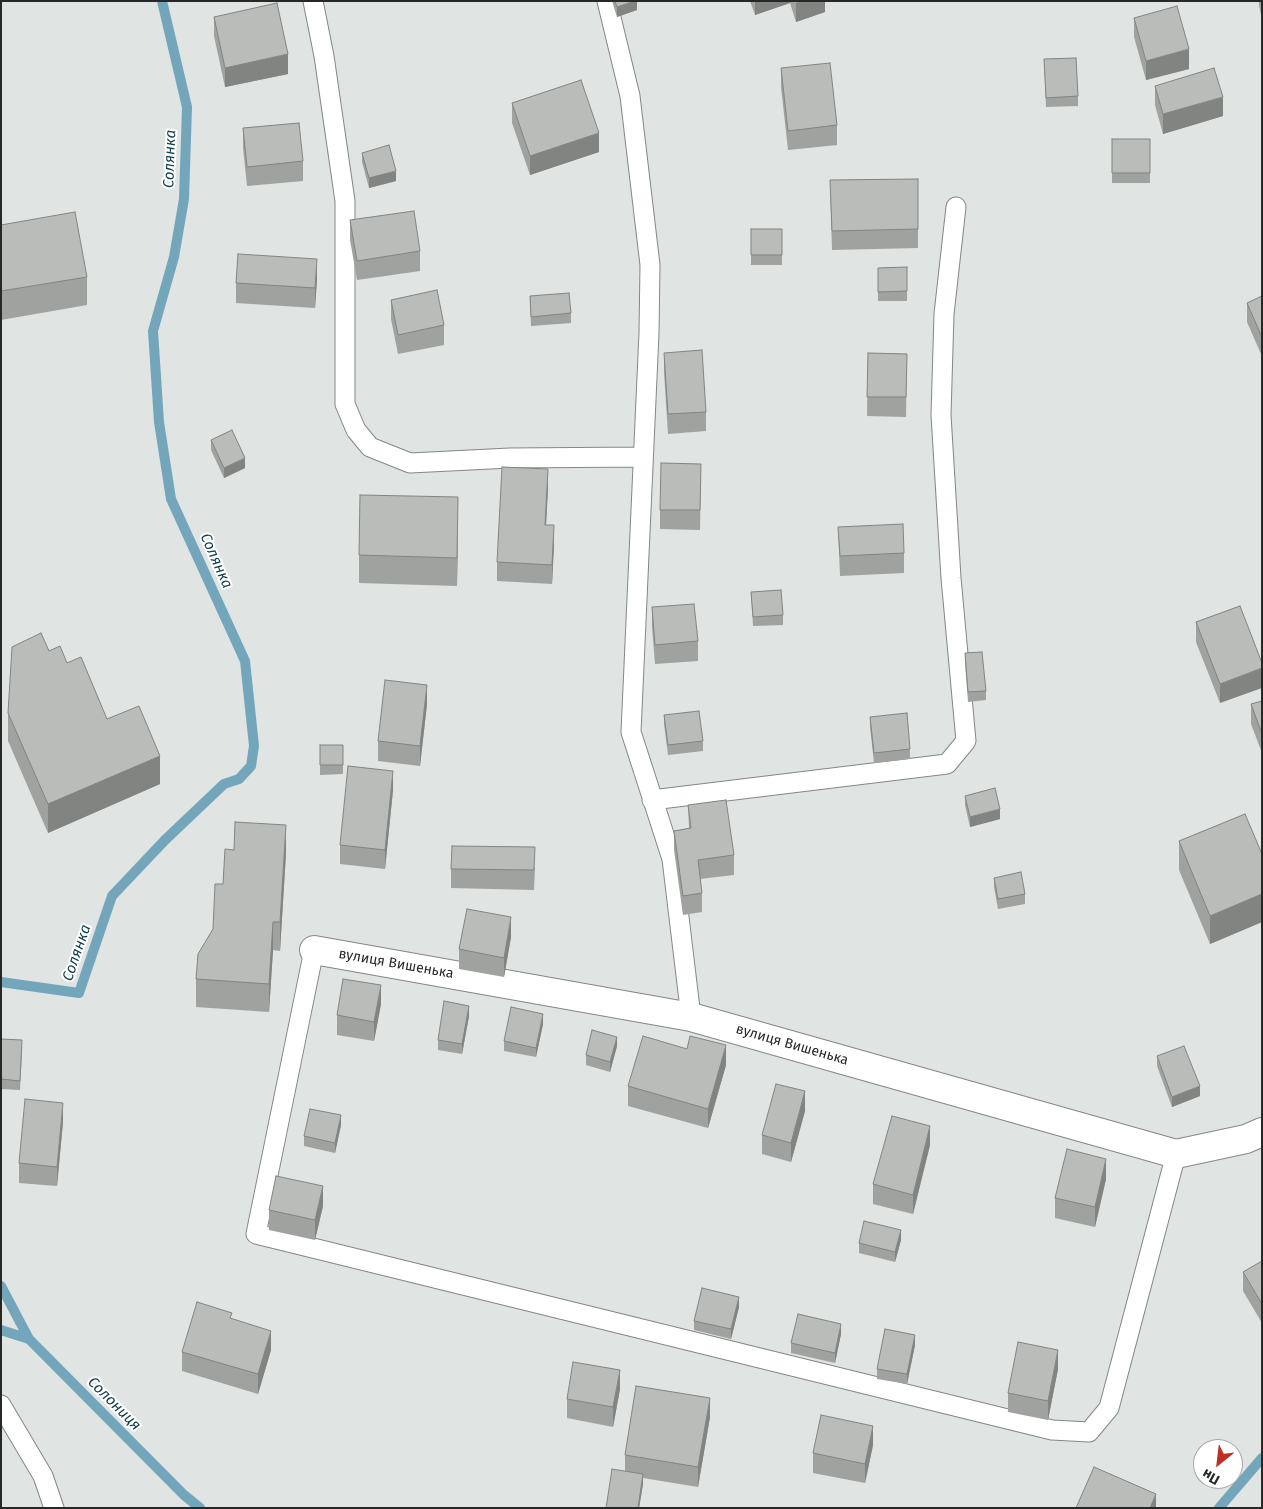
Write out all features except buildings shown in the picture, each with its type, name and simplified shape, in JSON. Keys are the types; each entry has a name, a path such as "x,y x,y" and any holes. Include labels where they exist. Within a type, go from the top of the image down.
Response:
{"street":[{"name":"вулиця Вишенька","path":"314,950 691,1017 1176,1154 1246,1139 1262,1132"}],"lane":[{"path":"313,1 324,56 345,201 346,404 356,430 370,447 410,463 510,458 642,458"},
{"path":"608,1 630,96 650,264 650,332 642,458 632,732 652,800 672,858 691,1017"},
{"path":"652,800 947,764 966,741 951,578 941,415 944,314 956,207"},
{"path":"314,950 256,1234 1052,1430 1089,1432 1109,1408 1176,1154"},
{"path":"1,1405 43,1476 54,1508"}],"waterway":[{"name":"Солянка","path":"1,982 79,993 112,896 165,840 224,784 239,779 251,766 254,746 245,661 171,499 159,422 153,331 174,257 184,199 187,107 162,1"},
{"name":"Солянка","path":"1,1286 29,1339"},
{"name":"Солониця","path":"1,1330 29,1339 184,1495 200,1508"},
{"name":"Солониця","path":"1219,1508 1262,1458"}]}
